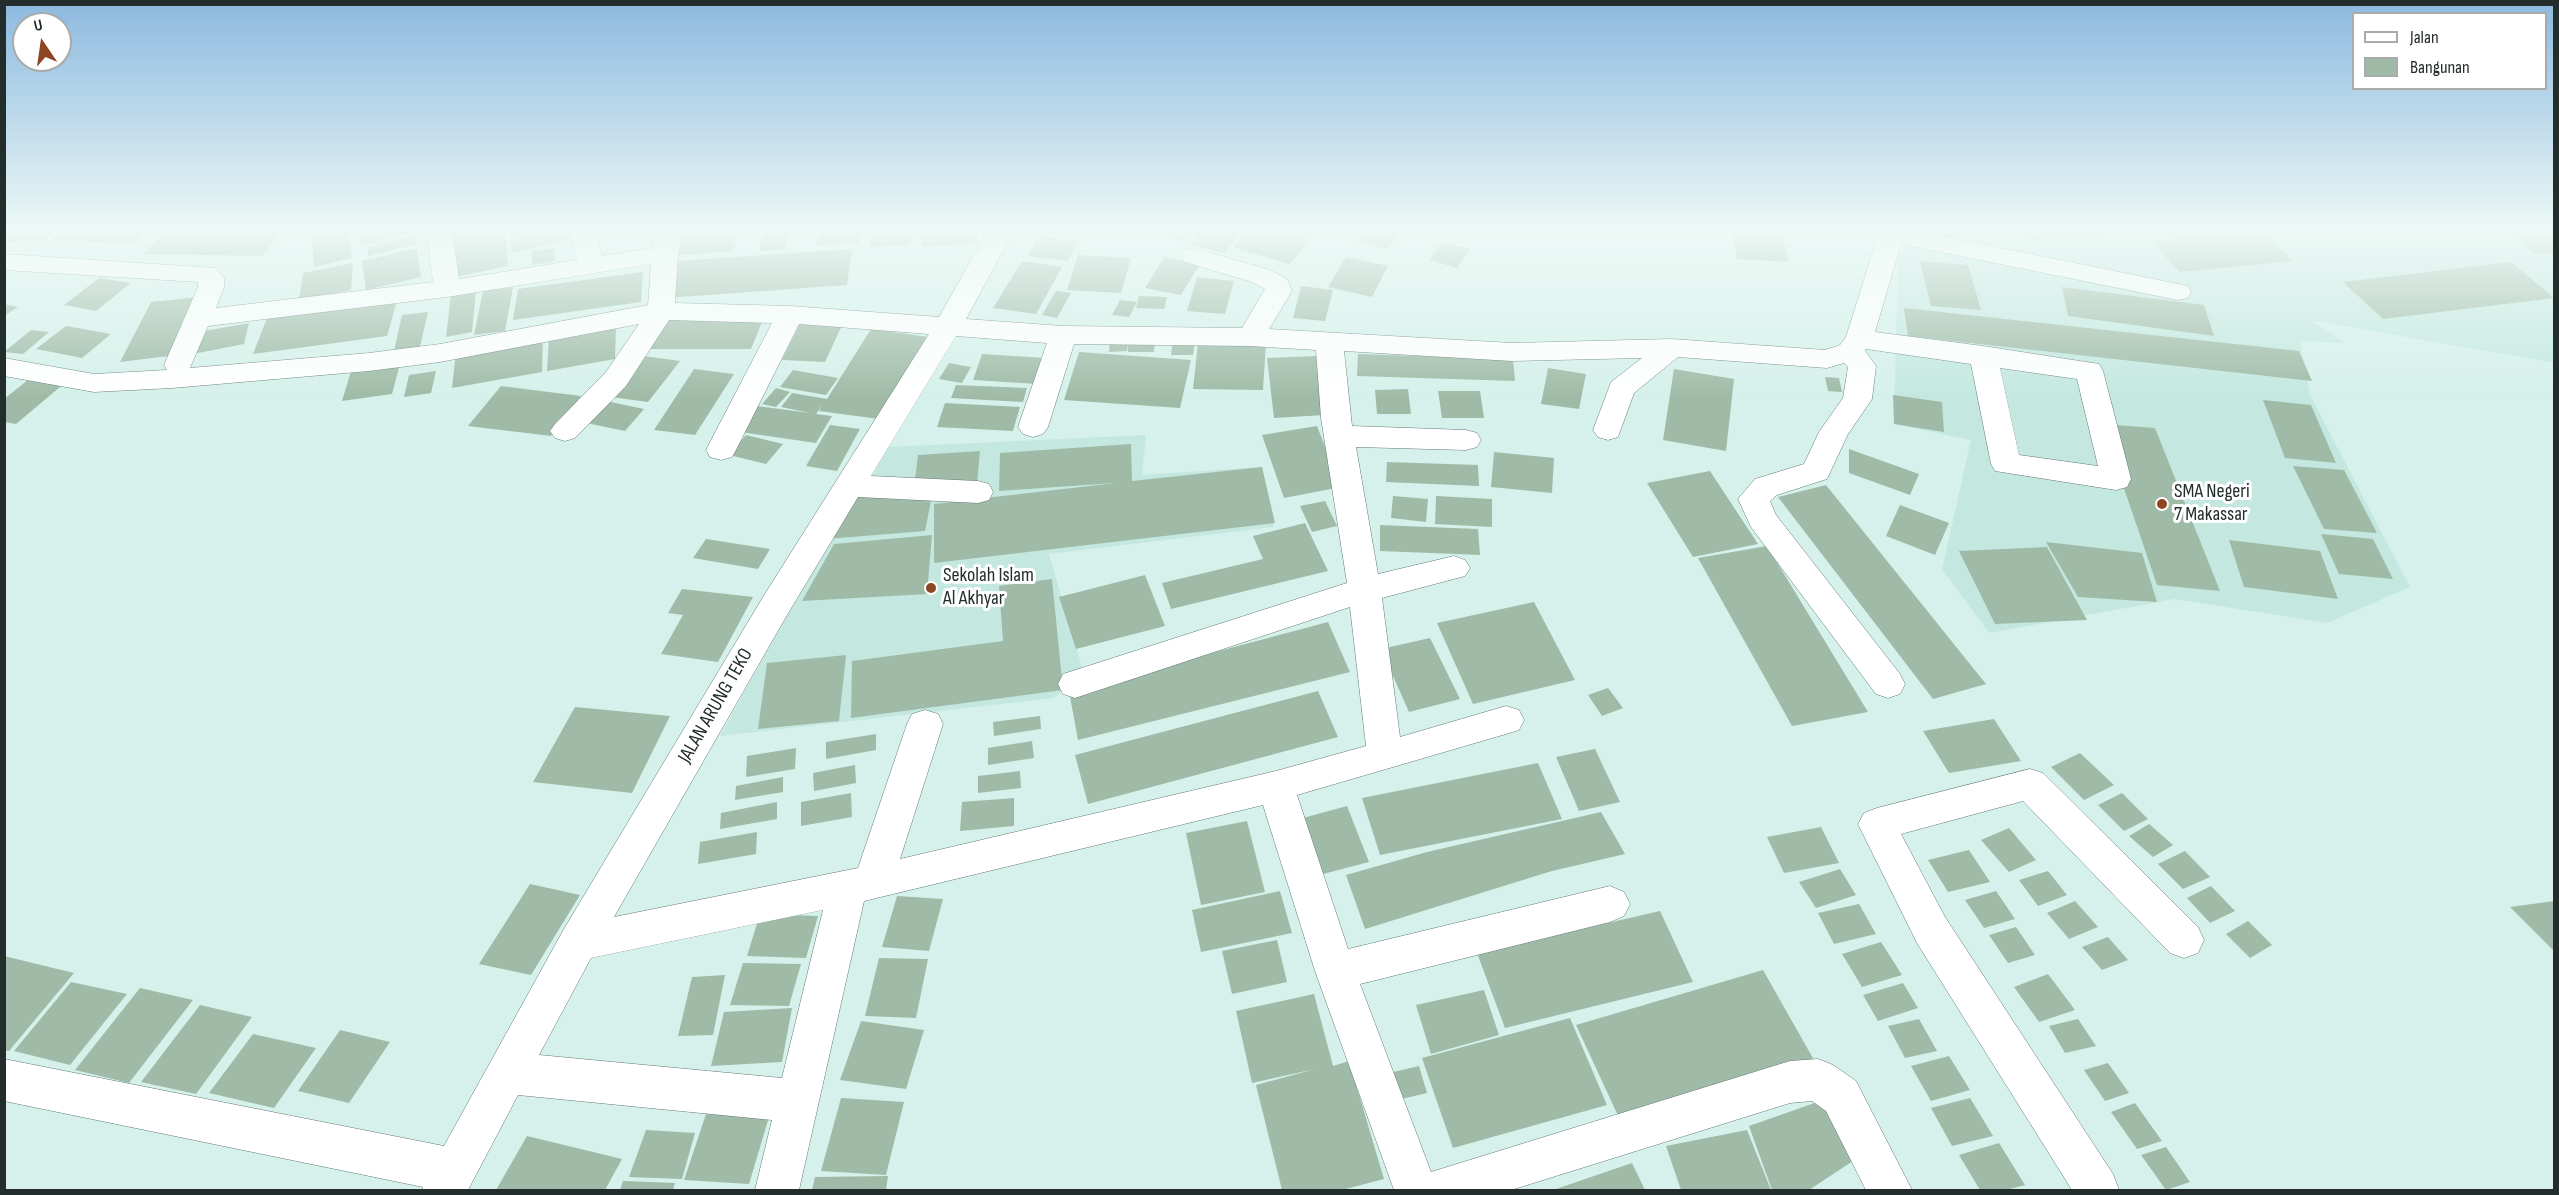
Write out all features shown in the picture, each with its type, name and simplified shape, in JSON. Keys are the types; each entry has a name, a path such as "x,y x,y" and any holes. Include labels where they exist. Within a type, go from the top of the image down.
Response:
{"street":[{"path":"178,365 211,285"},
{"path":"446,285 447,289"},
{"path":"198,319 474,285"},
{"path":"565,432 616,379 661,311 664,285"},
{"name":"JALAN ARUNG TEKO","path":"450,1181 578,942 775,606 947,328 971,285"},
{"path":"1250,338 1279,291 1278,285"},
{"path":"1874,285 1854,345 1862,366 1857,399 1834,432 1816,471 1766,487 1754,499 1762,519 1888,684"},
{"path":"2144,285 2178,292"},
{"path":"4,391 15,369 94,383 369,362 451,351 661,311 790,315 1064,335 1250,338 1512,352 1672,348 1827,359 1854,345 1983,356 2088,371 2116,479 2006,464 1983,356"},
{"path":"721,450 790,315"},
{"path":"1033,427 1064,335"},
{"path":"1329,343 1339,436 1364,590 1385,756"},
{"path":"1608,430 1621,389 1672,348"},
{"path":"1339,436 1466,440"},
{"path":"849,486 978,492"},
{"path":"1075,684 1364,590 1454,568"},
{"path":"578,942 861,884 1276,786 1506,720"},
{"path":"777,1191 798,1101 861,884 925,724"},
{"path":"2097,1191 1931,930 1877,824 2031,784 2184,940"},
{"path":"1276,786 1335,971 1416,1191"},
{"path":"1335,971 1610,904"},
{"path":"508,1073 798,1101"},
{"path":"4,1080 450,1181"},
{"path":"1441,1191 1790,1082 1818,1080 1841,1096 1890,1191"}],"shaded area":[{"name":"SMA Negeri 7 Makassar","path":"1897,285 2554,285 2554,363 2310,320 2346,343 2300,341 2310,395 2410,587 2327,623 2175,599 1989,633 1942,569 1971,440 1894,424"},
{"name":"Sekolah Islam Al Akhyar","path":"1146,435 1142,475 1262,467 1274,527 1049,554 1084,674 1054,698 720,736 784,621 888,447"}],"building":[{"path":"90,285 129,285 96,311 64,305"},
{"path":"301,285 351,285 351,290 299,300"},
{"path":"365,285 388,285 366,290"},
{"path":"549,285 642,285 641,302 513,320 518,289"},
{"path":"670,285 847,285 847,285 666,298"},
{"path":"1007,285 1052,285 1036,314 993,308"},
{"path":"1069,285 1123,285 1121,293 1067,290"},
{"path":"1147,285 1187,285 1181,295 1145,288"},
{"path":"1195,285 1233,285 1225,314 1187,311"},
{"path":"1329,285 1378,285 1372,297 1328,287"},
{"path":"1926,285 1974,285 1981,310 1931,306"},
{"path":"2346,285 2538,285 2554,298 2383,319"},
{"path":"1301,286 1333,290 1325,321 1293,318"},
{"path":"513,287 505,331 474,335 483,291"},
{"path":"2062,287 2204,305 2214,336 2068,316"},
{"path":"476,291 472,332 446,337 451,295"},
{"path":"1056,291 1071,293 1057,318 1042,315"},
{"path":"1139,296 1167,297 1164,309 1136,308"},
{"path":"198,297 169,356 120,362 151,302"},
{"path":"1120,300 1137,302 1129,317 1112,315"},
{"path":"397,301 387,336 253,354 267,318"},
{"path":"4,304 18,307 4,316"},
{"path":"1904,308 2299,351 2312,381 1908,336"},
{"path":"428,312 420,347 394,351 402,315"},
{"path":"661,317 764,317 751,349 646,349"},
{"path":"802,319 844,321 825,362 782,360"},
{"path":"249,323 244,344 193,354 199,332"},
{"path":"616,324 615,359 547,371 549,336"},
{"path":"66,326 111,334 82,358 36,349"},
{"path":"871,329 929,337 879,419 819,411 822,405 816,414 832,416 816,443 740,432 757,406 810,413 781,407 792,393 827,399"},
{"path":"31,330 49,332 23,354 4,352"},
{"path":"543,337 542,372 452,388 456,352"},
{"path":"1110,339 1155,339 1154,352 1128,352 1128,344 1127,351 1109,352"},
{"path":"1173,340 1195,341 1193,355 1171,355"},
{"path":"1198,342 1266,343 1263,390 1193,389"},
{"path":"1079,352 1191,360 1180,408 1064,400"},
{"path":"982,354 1045,358 1037,384 973,380"},
{"path":"1358,354 1513,359 1515,381 1357,376"},
{"path":"644,356 680,361 648,402 611,397"},
{"path":"1316,356 1325,415 1274,418 1267,358"},
{"path":"949,363 971,367 962,383 939,379"},
{"path":"400,364 392,394 342,401 351,371"},
{"path":"1548,368 1586,374 1579,409 1541,404"},
{"path":"694,369 734,374 695,435 654,430"},
{"path":"1674,369 1734,379 1726,451 1663,440"},
{"path":"793,370 838,378 826,395 780,387"},
{"path":"436,371 431,393 404,397 409,375"},
{"path":"33,376 66,382 16,424 4,422 4,399"},
{"path":"1825,377 1839,378 1842,392 1828,391"},
{"path":"956,385 1027,388 1023,402 951,398"},
{"path":"501,386 581,396 551,436 468,426"},
{"path":"776,388 790,392 776,407 762,404"},
{"path":"1408,389 1411,414 1377,414 1375,390"},
{"path":"1438,391 1480,391 1484,418 1442,418"},
{"path":"1893,395 1942,402 1944,432 1894,424"},
{"path":"2263,400 2311,405 2336,463 2285,458"},
{"path":"606,401 644,409 625,431 586,423"},
{"path":"945,403 1020,407 1013,431 937,427"},
{"path":"2102,424 2155,428 2220,591 2157,585"},
{"path":"830,425 860,429 837,471 806,466"},
{"path":"1317,426 1341,487 1284,498 1262,435"},
{"path":"746,435 783,444 766,464 729,455"},
{"path":"1131,444 1132,481 1262,467 1275,523 934,563 934,504 1115,483 999,491 1000,453"},
{"path":"1849,449 1919,474 1910,495 1849,473"},
{"path":"980,451 977,485 914,488 918,455"},
{"path":"1494,452 1554,458 1552,493 1491,487"},
{"path":"1387,462 1478,465 1479,486 1386,482"},
{"path":"2293,466 2344,470 2377,533 2324,529"},
{"path":"1710,471 1758,544 1693,557 1647,483"},
{"path":"1826,485 1986,684 1933,699 1778,497"},
{"path":"852,496 932,496 925,531 827,539"},
{"path":"1393,496 1428,499 1426,522 1391,518"},
{"path":"1436,496 1492,499 1492,527 1435,524"},
{"path":"1325,501 1337,526 1312,532 1300,506"},
{"path":"1900,505 1949,523 1935,555 1886,536"},
{"path":"1305,523 1328,571 1171,609 1162,583 1263,559 1253,536"},
{"path":"1380,525 1478,529 1480,555 1380,551"},
{"path":"2321,534 2373,539 2393,579 2339,574"},
{"path":"932,535 927,594 802,601 834,544"},
{"path":"706,539 770,549 758,569 693,558"},
{"path":"2229,540 2320,551 2338,599 2244,587"},
{"path":"2046,542 2142,553 2157,602 2078,597"},
{"path":"1767,546 1868,712 1792,726 1698,558"},
{"path":"2047,547 2087,620 1995,624 1959,551"},
{"path":"1145,575 1165,626 1076,649 1059,597"},
{"path":"1052,579 1063,690 851,718 852,661 1003,641 999,586"},
{"path":"682,589 753,597 718,662 661,654 683,615 668,613"},
{"path":"1534,602 1575,680 1473,704 1437,623"},
{"path":"1328,622 1350,672 1078,740 1069,691"},
{"path":"1430,638 1460,699 1409,712 1381,649"},
{"path":"846,655 839,721 758,729 767,663"},
{"path":"1608,688 1623,708 1602,716 1588,695"},
{"path":"1318,691 1338,737 1088,804 1075,755"},
{"path":"575,707 670,716 632,793 533,782"},
{"path":"1040,716 1041,729 994,736 993,722"},
{"path":"1994,719 2021,761 1949,773 1923,731"},
{"path":"876,734 876,750 826,759 826,742"},
{"path":"1032,741 1034,758 988,765 988,748"},
{"path":"796,748 795,769 746,777 747,756"},
{"path":"1595,749 1620,802 1579,811 1556,757"},
{"path":"2080,753 2114,785 2084,800 2051,767"},
{"path":"1538,763 1562,819 1380,855 1362,798"},
{"path":"855,765 856,783 814,791 813,773"},
{"path":"1020,771 1021,788 978,793 978,776"},
{"path":"783,777 783,792 735,800 736,786"},
{"path":"851,793 852,817 801,826 801,802"},
{"path":"2122,793 2148,819 2124,831 2098,805"},
{"path":"1014,798 1014,826 960,831 962,802"},
{"path":"777,802 777,819 720,829 721,813"},
{"path":"1347,806 1369,862 1323,874 1303,818"},
{"path":"1601,812 1625,854 1552,871 1365,929 1346,875 1427,852"},
{"path":"1247,821 1265,892 1201,905 1186,833"},
{"path":"2149,824 2173,845 2153,857 2129,836"},
{"path":"1821,827 1839,863 1784,873 1767,837"},
{"path":"2009,828 2036,860 2009,872 1981,840"},
{"path":"757,832 756,854 698,864 700,842"},
{"path":"1969,850 1990,882 1948,892 1928,860"},
{"path":"2185,851 2210,877 2183,889 2158,864"},
{"path":"1840,869 1856,895 1816,908 1799,882"},
{"path":"2048,871 2067,895 2038,906 2019,880"},
{"path":"530,884 580,895 531,975 479,964"},
{"path":"2211,886 2235,911 2210,923 2187,898"},
{"path":"1280,891 1292,933 1201,952 1192,910"},
{"path":"1996,891 2015,919 1984,928 1965,900"},
{"path":"897,896 943,899 929,951 882,947"},
{"path":"2075,901 2098,927 2069,939 2047,913"},
{"path":"2554,901 2554,951 2510,907"},
{"path":"1859,904 1876,934 1834,944 1818,913"},
{"path":"1660,911 1693,982 1505,1028 1477,953"},
{"path":"760,914 818,916 806,958 747,956"},
{"path":"2248,921 2272,945 2250,958 2226,934"},
{"path":"2016,927 2035,955 2008,963 1989,935"},
{"path":"2108,937 2128,960 2102,970 2082,947"},
{"path":"1277,940 1287,982 1232,994 1222,951"},
{"path":"1881,942 1902,975 1862,987 1842,954"},
{"path":"4,956 74,973 9,1051 4,1050"},
{"path":"879,958 928,959 916,1018 865,1016"},
{"path":"743,963 801,964 789,1006 730,1005"},
{"path":"1763,970 1814,1060 1620,1120 1576,1025"},
{"path":"2048,974 2075,1010 2039,1022 2014,987"},
{"path":"725,975 713,1035 678,1036 692,977"},
{"path":"71,982 127,994 70,1065 14,1051"},
{"path":"1903,983 1918,1008 1878,1021 1863,995"},
{"path":"140,988 193,1000 129,1083 75,1070"},
{"path":"1484,990 1499,1035 1431,1054 1416,1005"},
{"path":"1314,994 1333,1066 1349,1061 1384,1179 1342,1190 1282,1190 1256,1085 1315,1069 1252,1083 1236,1011"},
{"path":"200,1005 252,1017 196,1094 141,1082"},
{"path":"792,1008 782,1062 711,1066 724,1012"},
{"path":"1570,1018 1607,1105 1453,1148 1422,1058"},
{"path":"1919,1019 1937,1051 1905,1058 1888,1026"},
{"path":"2078,1019 2096,1046 2065,1053 2049,1026"},
{"path":"861,1021 924,1030 906,1089 840,1080"},
{"path":"340,1030 390,1042 349,1103 298,1091"},
{"path":"253,1034 316,1048 274,1108 209,1093"},
{"path":"1949,1056 1970,1090 1931,1101 1911,1066"},
{"path":"2108,1063 2129,1093 2105,1101 2084,1070"},
{"path":"1419,1066 1427,1093 1393,1101 1385,1074"},
{"path":"841,1098 904,1102 886,1175 821,1171"},
{"path":"1970,1098 1993,1136 1952,1146 1931,1108"},
{"path":"1826,1099 1859,1157 1809,1190 1772,1190 1749,1126"},
{"path":"2135,1103 2162,1141 2137,1149 2111,1112"},
{"path":"706,1114 769,1117 749,1184 684,1180"},
{"path":"646,1130 695,1133 682,1179 629,1177"},
{"path":"1747,1130 1771,1190 1681,1190 1666,1146"},
{"path":"527,1136 622,1159 605,1190 496,1190"},
{"path":"1999,1143 2025,1185 2006,1190 1980,1190 1959,1155"},
{"path":"2166,1147 2190,1182 2166,1190 2141,1155"},
{"path":"1632,1163 1645,1190 1553,1190"},
{"path":"888,1176 886,1190 812,1190 815,1177"},
{"path":"623,1181 675,1183 673,1190 620,1190"}],"place":[{"name":"SMA Negeri 7 Makassar","path":"2162,504"},
{"name":"Sekolah Islam Al Akhyar","path":"931,588"}]}
